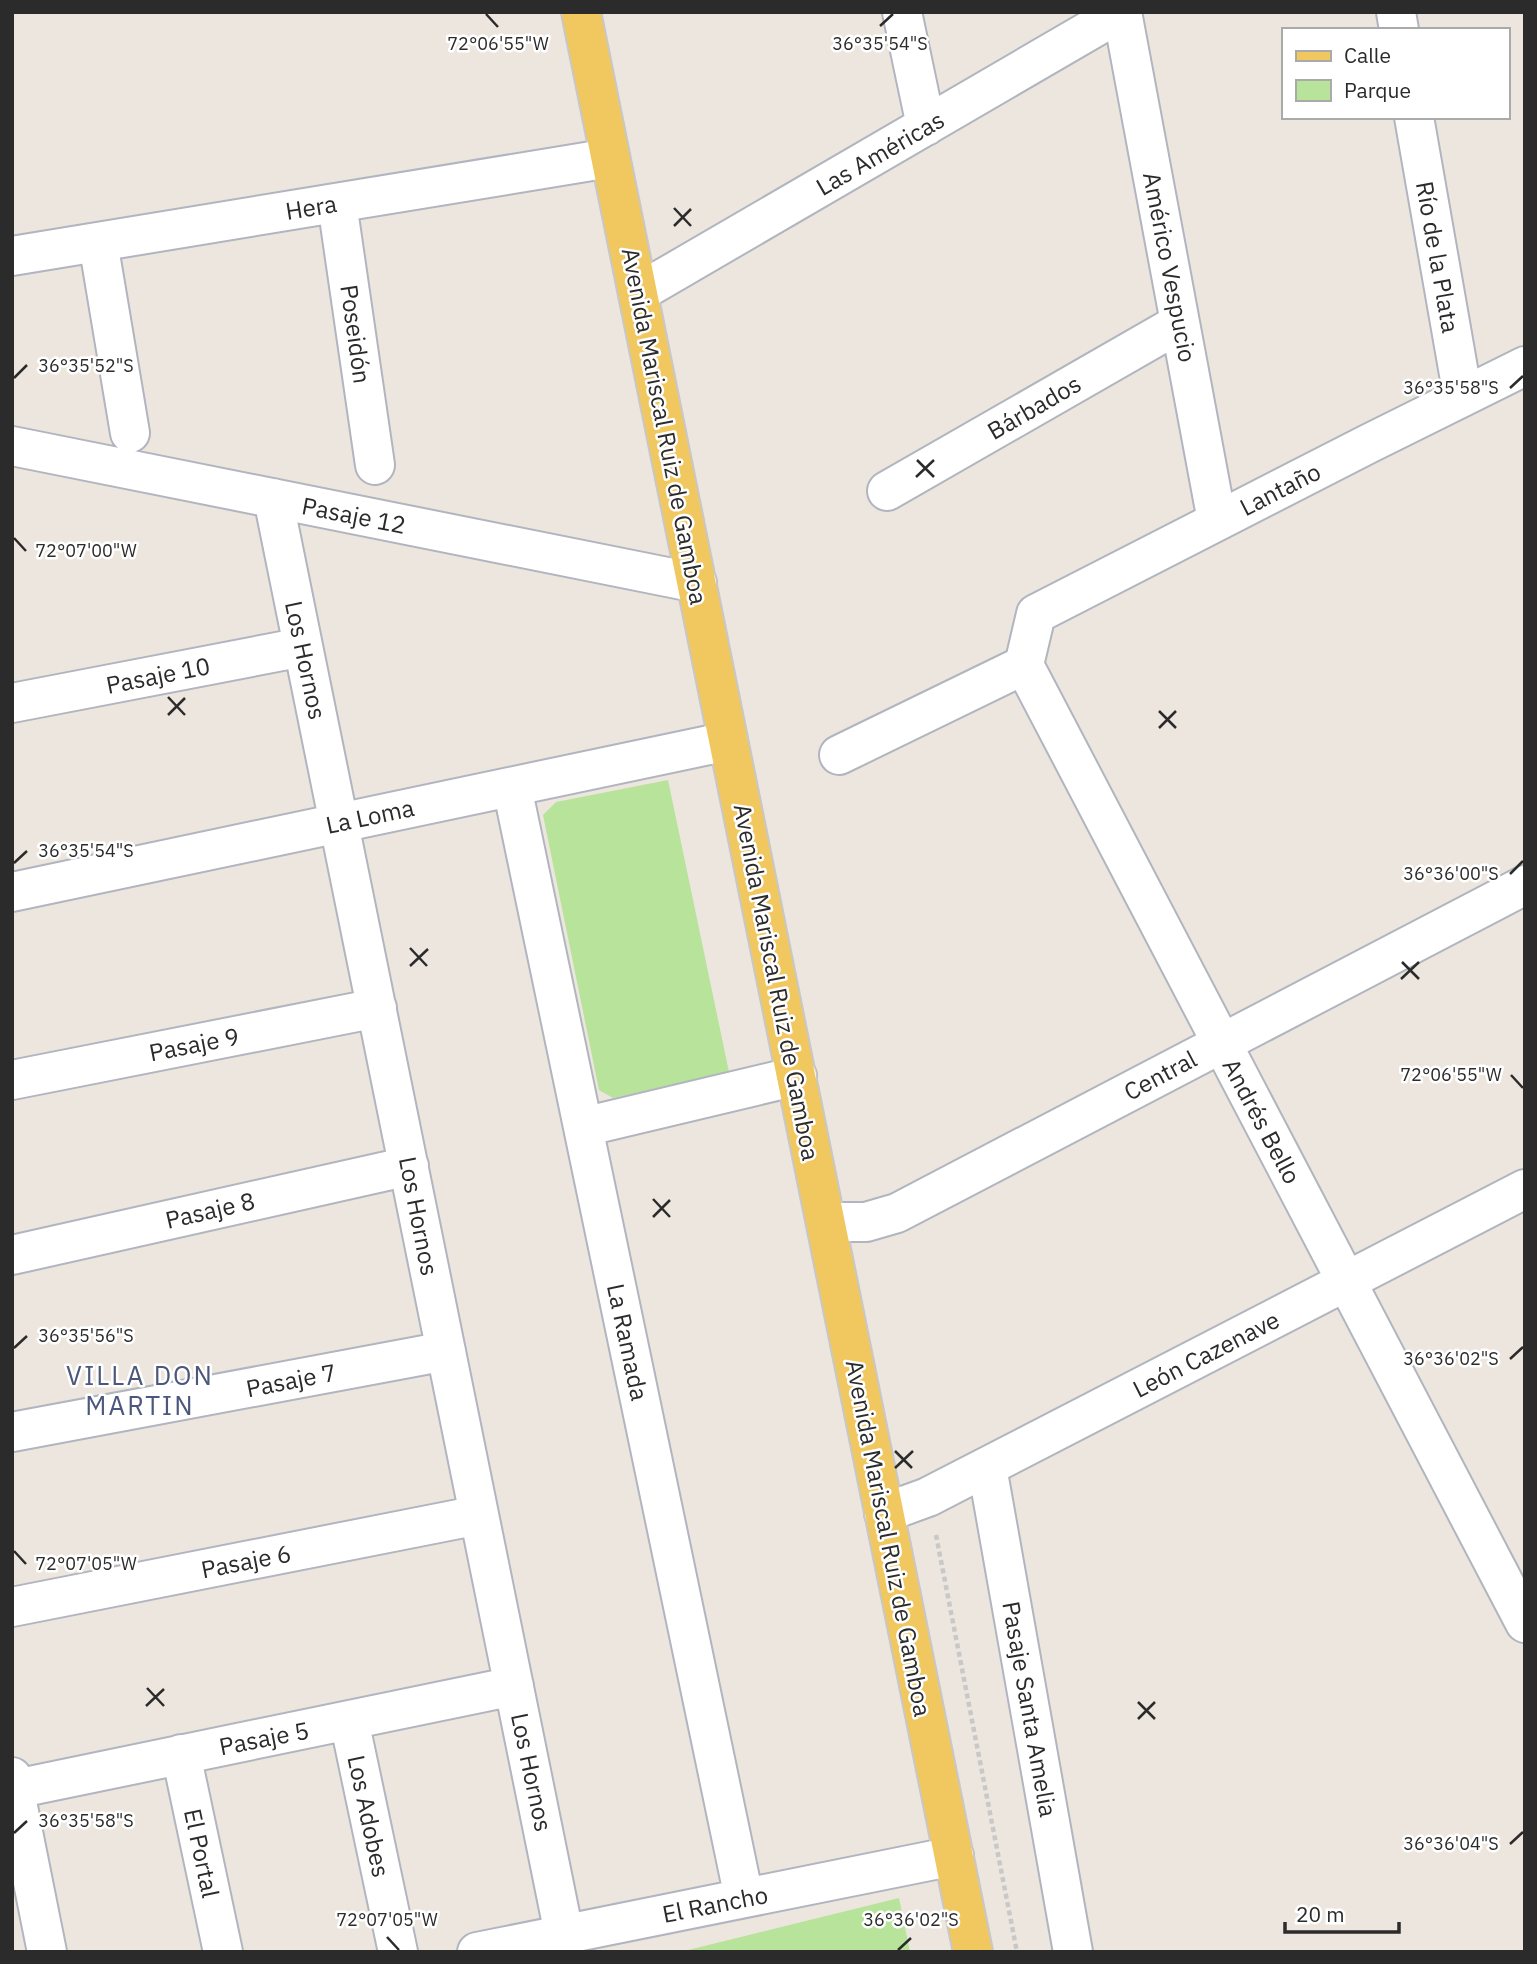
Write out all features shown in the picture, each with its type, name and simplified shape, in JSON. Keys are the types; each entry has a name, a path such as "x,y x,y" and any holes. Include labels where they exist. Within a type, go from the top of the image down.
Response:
{"main road":[{"name":"Avenida Mariscal Ruiz de Gamboa","path":"581,12 973,1952"}],"street":[{"path":"902,12 926,126"},
{"name":"Las Américas","path":"638,293 1122,12"},
{"name":"Américo Vespucio","path":"1122,12 1217,521"},
{"name":"Río de la Plata","path":"1414,119 1463,397"},
{"name":"Hera","path":"12,256 610,158"},
{"name":"Poseidón","path":"337,203 375,465"},
{"path":"98,242 130,433"},
{"name":"Bárbados","path":"887,491 1180,323"},
{"name":"Lantaño","path":"1024,665 1036,614 1525,366"},
{"name":"Pasaje 12","path":"12,446 696,583"},
{"name":"Los Hornos","path":"273,498 565,1934"},
{"name":"Pasaje 10","path":"12,703 303,647"},
{"path":"839,755 1024,665"},
{"name":"Andrés Bello","path":"1024,665 1525,1623"},
{"name":"La Loma","path":"12,892 729,741"},
{"name":"La Ramada","path":"512,787 744,1898"},
{"name":"Central","path":"826,1222 866,1222 897,1213 1525,885"},
{"name":"Pasaje 9","path":"12,1080 377,1008"},
{"path":"583,1127 797,1076"},
{"name":"Pasaje 8","path":"12,1255 408,1166"},
{"name":"León Cazenave","path":"884,1513 928,1497 1525,1189"},
{"name":"Pasaje 7","path":"12,1432 446,1351"},
{"name":"Pasaje Santa Amelia","path":"987,1467 1073,1952"},
{"name":"Pasaje 6","path":"12,1607 479,1515"},
{"name":"Pasaje 5","path":"13,1783 181,1754 514,1686"},
{"name":"Los Adobes","path":"349,1720 398,1952"},
{"name":"El Portal","path":"181,1754 223,1952"},
{"path":"13,1783 20,1853 47,1952"},
{"name":"El Rancho","path":"477,1952 954,1856"}],"path":[{"path":"928,1497 1017,1952"}],"green space":[{"path":"668,780 729,1072 613,1098 599,1090 543,815 556,802"},
{"path":"899,1898 910,1952 680,1952"}],"district":[{"name":"VILLA DON MARTIN","path":"140,1390"}]}
